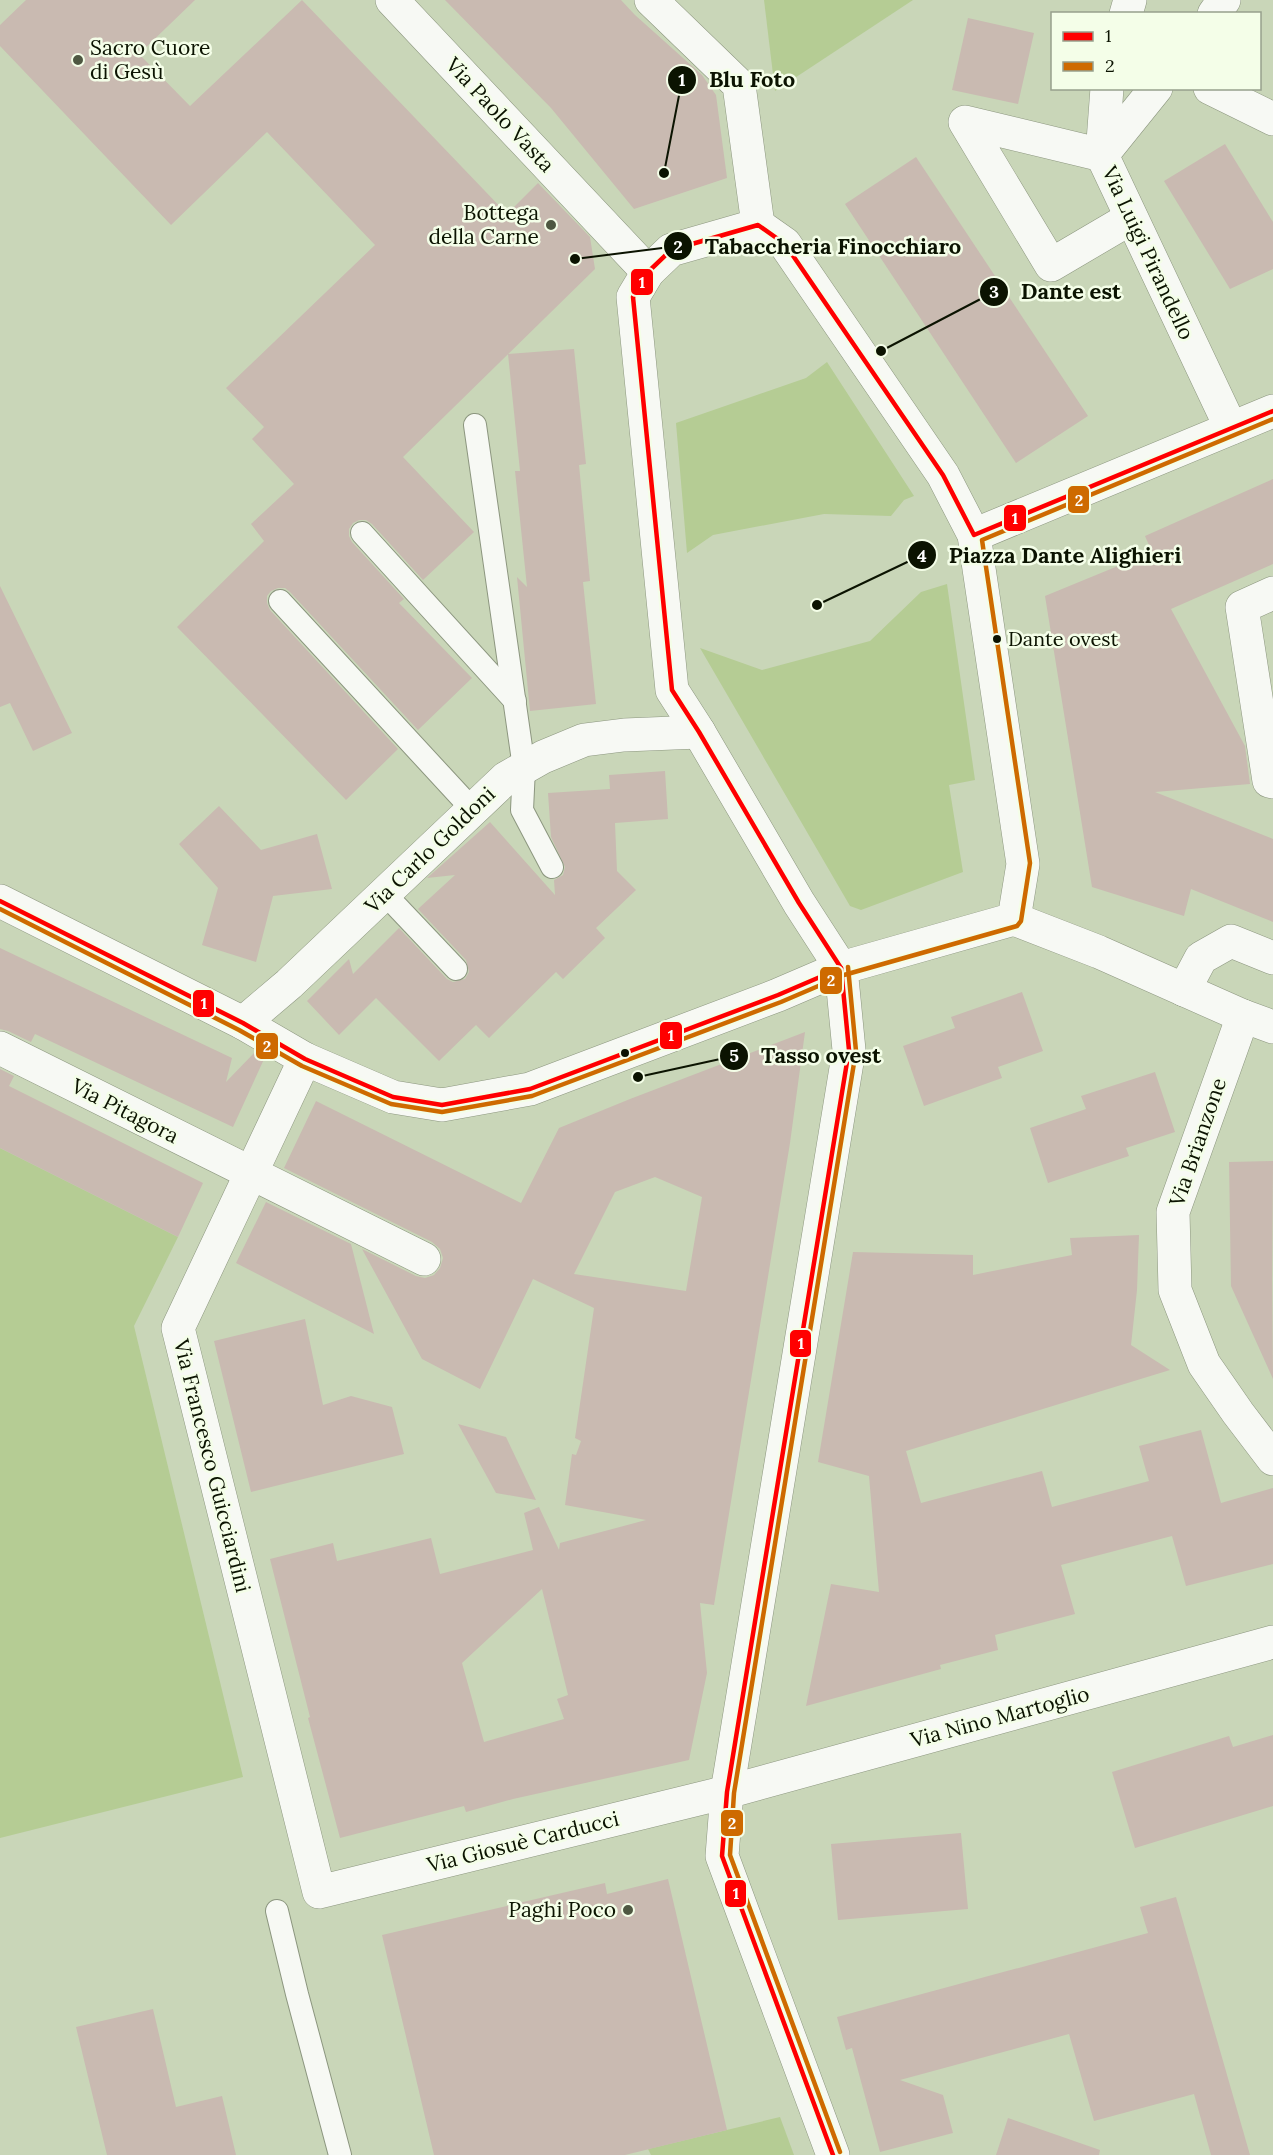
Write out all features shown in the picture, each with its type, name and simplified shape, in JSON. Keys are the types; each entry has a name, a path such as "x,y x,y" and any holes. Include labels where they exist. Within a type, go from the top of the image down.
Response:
{"street":[{"name":"Via Paolo Vasta","path":"392,0 648,272"},
{"path":"651,0 739,85 758,225 785,244 944,475 985,530 1023,864 1023,922"},
{"path":"1107,90 1102,155 965,122 1051,265 1131,218"},
{"name":"Via Luigi Pirandello","path":"1154,90 1102,155 1232,428"},
{"path":"1214,90 1273,119"},
{"path":"758,225 671,250 648,272 633,297 672,690 841,968 848,1024 849,1050 727,1791 722,1856 833,2155"},
{"path":"985,530 1273,411"},
{"path":"1273,593 1242,607 1269,781 1273,782"},
{"name":"Via Carlo Goldoni","path":"243,1023 290,984 506,778 543,757 584,740 624,735 647,736 699,732"},
{"path":"0,901 243,1023 305,1059 393,1097 442,1105 530,1089 778,995 841,968 1023,922 1099,952 1258,1021"},
{"path":"1185,990 1201,958 1231,941 1273,958"},
{"name":"Via Brianzone","path":"1258,1021 1173,1212 1174,1290 1204,1364 1273,1459"},
{"name":"Via Pitagora","path":"0,1048 424,1259"},
{"name":"Via Francesco Guicciardini","path":"305,1059 178,1328 319,1892"},
{"name":"Via Nino Martoglio","path":"727,1791 1273,1642"},
{"name":"Via Giosuè Carducci","path":"319,1892 727,1791"}],"lane":[{"path":"475,425 524,768 522,810 552,867"},
{"path":"362,533 515,701"},
{"path":"280,601 472,808"},
{"path":"384,893 456,969"},
{"path":"277,1911 340,2155"}],"green space":[{"path":"764,0 913,0 775,91"},
{"path":"827,362 914,496 904,500 891,516 824,514 713,535 687,553 676,423 806,378"},
{"path":"947,584 975,780 949,785 963,872 861,910 850,906 700,648 762,670 870,641 921,592"},
{"path":"0,1148 178,1237 134,1326 243,1777 0,1838"},
{"path":"780,2117 794,2155 651,2155 648,2149"}],"building":[{"path":"26,0 195,0 139,54 190,106 302,0 507,214 538,183 590,237 595,269 403,457 474,532 423,580 372,524 366,520 359,520 349,529 352,542 404,599 399,603 472,678 418,730 290,592 285,588 278,588 267,596 270,610 398,749 346,800 177,627 264,541 251,524 294,484 252,439 264,427 226,388 375,245 267,132 171,225 0,46 0,25"},
{"path":"445,0 621,0 702,75 716,95 727,178 634,209 551,108"},
{"path":"968,18 1034,33 1018,104 952,90"},
{"path":"1225,144 1273,222 1273,269 1230,289 1164,181"},
{"path":"916,157 1088,416 1016,463 845,204"},
{"path":"574,349 586,464 579,465 590,581 583,582 596,704 530,711 517,577 527,587 515,471 520,471 508,354"},
{"path":"1273,479 1273,564 1171,609 1245,746 1250,784 1155,792 1273,839 1273,922 1191,889 1184,916 1092,887 1045,596 1152,552 1145,536"},
{"path":"0,586 72,733 33,751 10,703 0,707"},
{"path":"665,771 668,819 615,823 617,871 636,890 596,928 605,938 563,979 556,972 489,1038 476,1025 439,1061 376,998 339,1035 307,1001 349,959 353,974 399,928 447,979 453,982 465,979 469,972 466,960 418,909 455,875 427,878 490,822 555,895 554,880 563,875 565,867 551,837 548,793 610,789 609,775"},
{"path":"219,806 261,850 317,834 332,889 273,896 256,962 202,945 218,888 179,844"},
{"path":"0,948 232,1058 226,1082 255,1052 265,1057 233,1127 35,1034 31,1042 0,1029"},
{"path":"1022,992 1043,1051 998,1067 1002,1078 924,1106 903,1046 955,1028 951,1017"},
{"path":"805,1032 790,1143 714,1605 700,1603 707,1673 689,1760 513,1799 466,1812 464,1806 340,1838 308,1718 310,1717 270,1559 333,1543 337,1561 431,1538 440,1574 533,1550 524,1513 539,1507 559,1550 560,1543 646,1520 565,1505 572,1454 576,1455 581,1441 575,1438 594,1308 533,1279 480,1389 422,1359 362,1249 416,1276 425,1278 434,1275 440,1268 443,1258 440,1249 432,1242 284,1168 316,1101 521,1203 559,1128","holes":["655,1177 702,1197 686,1291 574,1274 615,1192","542,1589 568,1695 557,1699 564,1719 484,1742 462,1663"]},
{"path":"0,1069 14,1076 9,1086 203,1183 178,1237 0,1148"},
{"path":"1155,1072 1175,1132 1126,1148 1129,1156 1048,1183 1030,1128 1086,1109 1081,1096"},
{"path":"1273,1161 1273,1379 1231,1286 1229,1162"},
{"path":"266,1202 351,1244 374,1334 236,1263"},
{"path":"1139,1235 1137,1290 1131,1345 1170,1370 906,1451 921,1503 1042,1471 1052,1507 1149,1481 1139,1446 1201,1430 1221,1503 1273,1488 1273,1564 1186,1586 1172,1536 1061,1565 1075,1614 995,1635 998,1650 940,1665 941,1669 806,1706 831,1584 879,1592 869,1476 818,1462 853,1252 973,1255 973,1275 1072,1255 1070,1238"},
{"path":"305,1319 323,1405 351,1396 392,1407 404,1454 251,1492 214,1341"},
{"path":"458,1424 506,1437 536,1500 496,1493"},
{"path":"1273,1735 1273,1806 1135,1848 1112,1772 1229,1736 1233,1747"},
{"path":"961,1833 968,1909 838,1920 831,1844"},
{"path":"668,1879 727,2130 625,2155 434,2155 382,1935 605,1883 607,1894"},
{"path":"1176,1897 1250,2155 1211,2155 1194,2094 1094,2121 1069,2034 900,2080 943,2095 953,2133 880,2152 852,2048 846,2050 837,2017 1148,1933 1140,1907"},
{"path":"153,2009 176,2107 222,2096 236,2155 107,2155 76,2027"},
{"path":"1008,2118 1100,2150 1099,2155 996,2155"}],"transit line":[{"name":"1","path":"833,2155 722,1856 727,1792 849,1050 841,968 799,903 672,690 633,297 648,272 671,250 758,225 785,244 943,475 974,535 1273,411"},
{"name":"2","path":"0,909 239,1030 302,1066 391,1104 442,1112 532,1096 781,1002 844,975 1017,926 1021,921 1030,863 982,540 1273,419"},
{"name":"1","path":"0,901 243,1023 305,1059 393,1097 442,1105 530,1089 778,995 841,968"},
{"name":"2","path":"840,2152 730,1855 734,1793 856,1051 848,967"}],"place":[{"name":"Sacro Cuore di Gesù","path":"78,60"},
{"name":"Blu Foto","path":"664,173"},
{"name":"Bottega della Carne","path":"551,225"},
{"name":"Tabaccheria Finocchiaro","path":"575,259"},
{"name":"Dante est","path":"881,351"},
{"name":"Piazza Dante Alighieri","path":"817,605"},
{"name":"Dante ovest","path":"997,639"},
{"name":"Tasso ovest","path":"638,1077"},
{"name":"Paghi Poco","path":"628,1910"}]}
